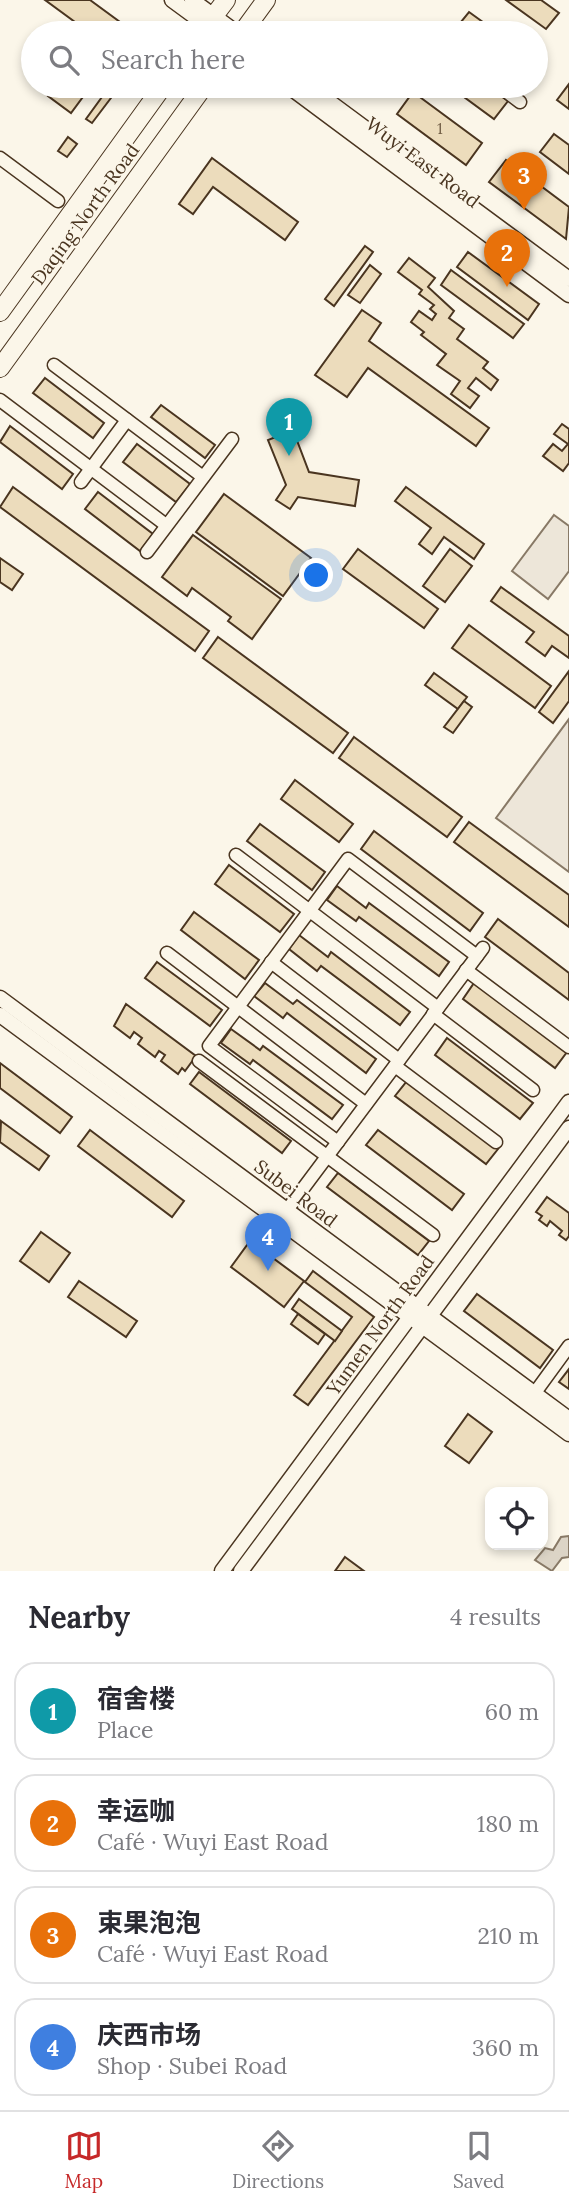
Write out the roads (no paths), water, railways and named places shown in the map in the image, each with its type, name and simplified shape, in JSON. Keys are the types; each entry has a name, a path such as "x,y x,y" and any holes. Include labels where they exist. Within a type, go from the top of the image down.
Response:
{"main road":[{"path":"214,21 226,0"},
{"path":"251,21 266,0"},
{"name":"Daqing North Road","path":"0,312 154,98"},
{"name":"Daqing North Road","path":"0,368 195,98"}],"street":[{"path":"172,0 202,21"},
{"path":"192,0 206,21"},
{"name":"Wuyi East Road","path":"304,98 569,295"},
{"name":"Wuyi East Road","path":"324,98 569,279"},
{"path":"515,98 520,102"},
{"path":"0,158 58,201"},
{"path":"54,365 203,477"},
{"path":"0,400 166,526"},
{"path":"81,482 127,420"},
{"path":"147,552 232,439"},
{"path":"236,855 533,1090"},
{"path":"287,1210 327,1157 366,1104 436,1011 480,951 348,859 209,1046 338,1142"},
{"path":"167,953 366,1104"},
{"path":"271,962 496,1142"},
{"path":"466,970 569,1047"},
{"name":"Subei Road","path":"0,998 287,1210 414,1312"},
{"name":"Subei Road","path":"0,1015 414,1312 569,1434"},
{"path":"199,1061 433,1234"},
{"name":"Yumen North Road","path":"222,1571 569,1102"},
{"name":"Yumen North Road","path":"241,1571 569,1128"},
{"name":"Subei Road","path":"426,1321 569,1419"},
{"path":"534,1394 569,1346"}],"place":[{"name":"束果泡泡","path":"524,210"},
{"name":"幸运咖","path":"507,287"},
{"name":"宿舍楼","path":"289,456"},
{"name":"庆西市场","path":"268,1271"}]}
